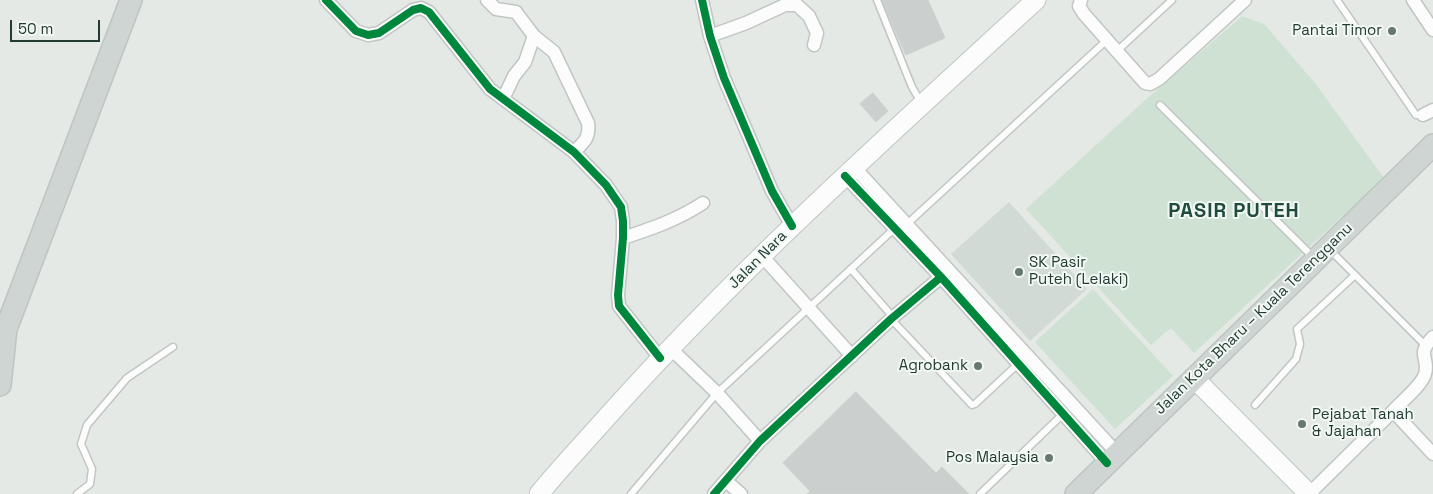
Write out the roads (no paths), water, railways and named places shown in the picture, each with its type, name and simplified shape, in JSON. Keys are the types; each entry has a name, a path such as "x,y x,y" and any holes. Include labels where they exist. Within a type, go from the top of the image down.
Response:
{"main road":[{"path":"0,385 3,335 132,0"},
{"name":"Jalan Nara","path":"544,492 665,353 792,226 1036,0"},
{"name":"Jalan Kota Bharu – Kuala Terengganu","path":"1076,494 1433,144"},
{"path":"1194,378 1309,494"}],"street":[{"path":"326,0 356,31 368,35 379,34 413,10 421,8 429,12 480,79 502,99 574,152 606,185 621,207 623,238 618,295 619,306 665,353 717,394 760,441"},
{"path":"487,0 496,9 516,12 534,36 554,52 588,123 589,132 587,138 574,152"},
{"path":"702,0 710,36 724,78 772,191 792,226"},
{"path":"1081,0 1079,6 1084,14 1145,83 1150,84 1245,0"},
{"path":"1413,0 1433,30"},
{"path":"710,36 785,5 797,5 809,16 817,32 814,45"},
{"path":"502,99 514,76 525,62 534,36"},
{"path":"850,172 1112,458"},
{"path":"623,238 669,222 703,203"},
{"path":"901,226 941,277 1063,414 1112,458"},
{"path":"762,256 852,356"},
{"path":"714,494 760,441 892,318 941,277"},
{"path":"1309,494 1423,380 1426,366 1423,356 1429,341"},
{"path":"1393,411 1433,454"},
{"path":"726,480 741,494"}],"lane":[{"path":"877,0 912,87 922,105"},
{"path":"1117,52 1172,0"},
{"path":"1339,1 1416,115 1428,112"},
{"path":"631,494 717,394 851,269 1107,40"},
{"path":"1160,105 1321,253 1355,274 1429,341"},
{"path":"851,269 892,318 972,405 1019,363"},
{"path":"1255,405 1296,359 1300,344 1297,329 1355,274"},
{"path":"78,494 90,484 92,469 81,444 87,425 127,378 173,347"},
{"path":"980,494 1063,414"}],"place":[{"name":"Pantai Timor","path":"1392,31"},
{"name":"SK Pasir Puteh (Lelaki)","path":"1019,272"},
{"name":"Agrobank","path":"978,366"},
{"name":"Pejabat Tanah & Jajahan","path":"1302,424"},
{"name":"Pos Malaysia","path":"1049,458"}],"district":[{"name":"PASIR PUTEH","path":"1234,212"}]}
